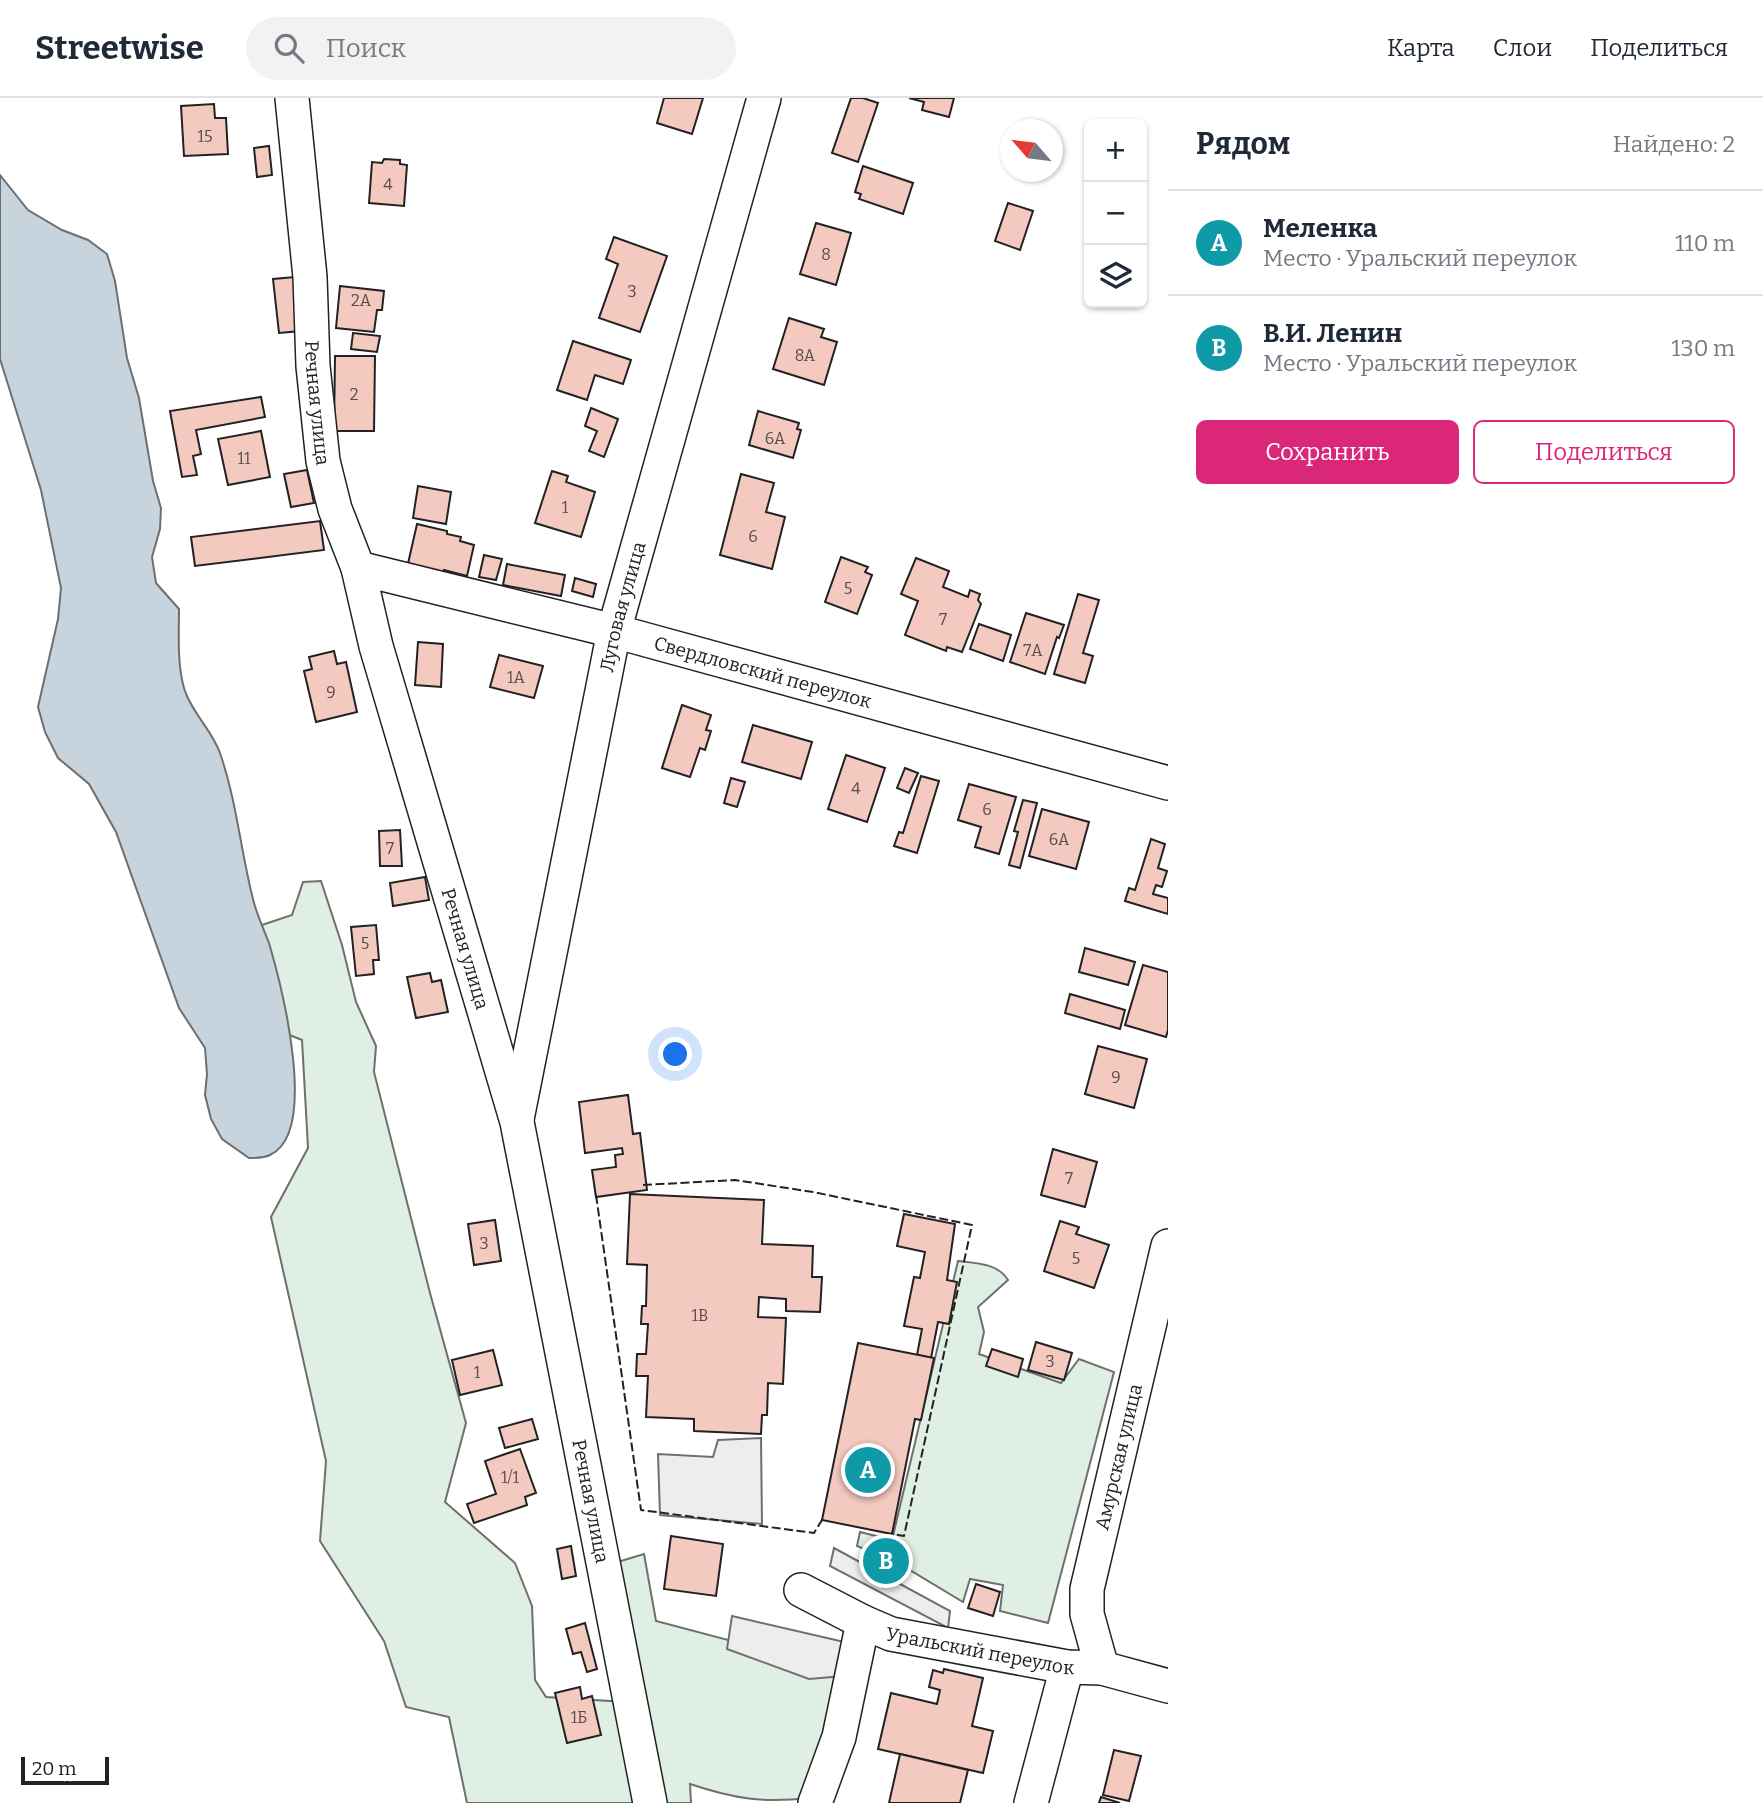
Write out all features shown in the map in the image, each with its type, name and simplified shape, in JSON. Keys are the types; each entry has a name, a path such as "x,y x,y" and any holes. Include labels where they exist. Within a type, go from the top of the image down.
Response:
{"street":[{"name":"Речная улица","path":"292,98 309,264 313,366 323,461 335,509 358,568 376,646 517,1122 650,1803"},
{"name":"Луговая улица","path":"517,1122 614,631 764,98"},
{"name":"Свердловский переулок","path":"358,568 614,631 1168,783"},
{"name":"Амурская улица","path":"1102,1668 1087,1614 1087,1589 1168,1246"},
{"name":"Уральский переулок","path":"801,1590 891,1634 1067,1667 1102,1668 1168,1686"},
{"path":"815,1803 839,1737 863,1622"},
{"path":"1031,1803 1067,1667"}],"green space":[{"path":"321,881 342,945 356,1002 376,1046 374,1072 466,1423 445,1502 515,1563 532,1606 535,1680 546,1697 626,1702 645,1803 467,1803 449,1717 406,1707 384,1641 320,1541 326,1461 271,1217 308,1148 302,1040 230,1011 238,933 292,915 303,882"},
{"path":"958,1261 992,1267 1004,1274 1008,1280 978,1307 984,1332 979,1354 1061,1383 1079,1359 1114,1372 1048,1623 1000,1611 1003,1585 970,1579 963,1602 903,1566 857,1546 860,1532 892,1540"},
{"path":"644,1554 656,1621 842,1670 810,1798 749,1798 690,1784 691,1803 660,1803 611,1564"}],"shaded area":[{"path":"0,175 28,210 62,230 88,240 107,254 115,281 127,358 139,398 153,481 161,508 160,529 152,557 156,583 179,609 179,659 184,688 191,705 220,753 226,772 254,903 269,943 288,1022 295,1089 293,1118 285,1141 265,1157 249,1158 222,1139 211,1119 205,1095 205,1048 179,1008 116,832 89,784 58,758 45,732 38,707 58,619 61,588 41,490 0,359"},
{"path":"761,1438 762,1524 660,1515 658,1454 713,1457 718,1440"},
{"path":"834,1548 950,1611 948,1628 830,1566"},
{"path":"732,1616 853,1644 843,1676 809,1679 727,1649"}],"building":[{"path":"664,98 703,98 692,134 657,123"},
{"path":"851,98 863,98 878,103 858,162 832,153"},
{"path":"909,98 954,98 949,117 922,110 924,102"},
{"path":"214,104 215,118 226,118 228,154 184,156 181,106"},
{"path":"269,146 272,175 257,177 254,148"},
{"path":"384,159 400,160 400,164 407,165 404,206 369,203 372,162 382,163"},
{"path":"863,166 913,183 903,214 859,199 861,194 855,192"},
{"path":"1008,203 1033,211 1020,250 995,241"},
{"path":"816,223 851,233 836,285 800,274"},
{"path":"614,237 667,256 640,332 599,318 618,264 606,259"},
{"path":"295,277 301,331 279,333 273,279"},
{"path":"340,286 384,291 382,310 377,310 374,332 336,328"},
{"path":"789,318 824,329 821,337 837,342 824,385 773,369"},
{"path":"353,333 380,336 377,352 351,349"},
{"path":"573,341 631,360 623,384 595,375 587,400 557,390"},
{"path":"335,356 375,356 374,431 334,431"},
{"path":"261,397 265,417 196,430 201,454 193,456 197,475 182,477 170,411"},
{"path":"591,408 618,419 604,457 589,451 597,431 585,426"},
{"path":"758,411 799,423 797,429 801,430 793,458 749,445"},
{"path":"261,431 270,477 228,485 218,439"},
{"path":"307,470 314,503 291,507 284,474"},
{"path":"552,471 568,476 566,482 595,492 581,537 535,523"},
{"path":"741,474 774,483 766,512 785,517 772,569 720,555"},
{"path":"418,486 451,492 446,524 413,518"},
{"path":"320,521 324,550 195,566 191,537"},
{"path":"417,524 447,531 447,534 461,537 460,541 474,545 467,576 444,570 443,576 407,568"},
{"path":"484,555 502,559 496,580 479,577"},
{"path":"841,557 868,567 865,572 872,575 857,614 825,602"},
{"path":"916,558 949,571 943,587 968,597 970,590 980,594 978,600 981,604 962,652 947,647 946,651 905,635 918,601 901,594"},
{"path":"507,564 565,575 561,596 503,585"},
{"path":"575,578 596,584 593,597 572,591"},
{"path":"1078,594 1099,600 1083,653 1093,656 1085,683 1054,674"},
{"path":"1026,613 1064,625 1059,638 1057,637 1045,674 1010,662"},
{"path":"979,624 1011,635 1003,661 970,649"},
{"path":"418,642 443,644 441,687 415,685"},
{"path":"334,651 337,664 346,662 357,712 316,722 304,671 312,669 309,657"},
{"path":"499,655 543,666 534,698 490,687"},
{"path":"682,705 711,715 706,730 711,731 705,750 700,748 690,777 662,768"},
{"path":"753,725 812,742 801,779 742,762"},
{"path":"846,755 885,768 867,822 828,809"},
{"path":"905,768 918,773 909,793 897,788"},
{"path":"921,776 939,781 917,853 894,846 899,832 903,833"},
{"path":"731,778 745,782 737,807 724,803"},
{"path":"969,784 1016,797 999,854 975,847 981,827 958,820"},
{"path":"1023,800 1037,803 1020,868 1009,865 1018,832 1014,831"},
{"path":"1042,809 1089,822 1076,869 1029,856"},
{"path":"400,830 402,866 380,866 379,831"},
{"path":"1151,839 1165,844 1158,868 1167,871 1162,887 1156,885 1153,894 1168,898 1168,914 1125,901 1129,888 1135,890"},
{"path":"425,877 429,900 393,906 390,883"},
{"path":"376,925 379,960 373,960 374,974 356,976 351,927"},
{"path":"1085,948 1135,962 1128,985 1079,972"},
{"path":"1143,965 1168,972 1166,1037 1125,1025"},
{"path":"430,973 432,982 441,980 448,1012 416,1018 407,977"},
{"path":"1070,994 1125,1010 1120,1029 1065,1013"},
{"path":"1098,1046 1147,1059 1134,1108 1085,1094"},
{"path":"628,1095 633,1134 640,1133 647,1190 596,1197 592,1170 616,1167 615,1155 623,1154 622,1148 585,1153 579,1102"},
{"path":"1053,1149 1097,1162 1085,1207 1041,1195"},
{"path":"630,1194 764,1200 762,1244 813,1246 812,1277 822,1277 820,1312 786,1311 786,1299 759,1297 758,1317 786,1318 783,1384 768,1383 767,1415 762,1415 761,1434 694,1431 694,1419 646,1417 648,1376 636,1376 637,1354 646,1354 648,1324 641,1324 642,1306 646,1306 647,1265 627,1264"},
{"path":"904,1214 955,1224 947,1280 957,1282 949,1324 938,1322 931,1358 917,1355 922,1329 904,1326 914,1277 920,1278 925,1252 897,1246"},
{"path":"495,1220 501,1261 474,1265 468,1224"},
{"path":"1060,1221 1079,1227 1076,1234 1109,1245 1094,1288 1044,1271"},
{"path":"1036,1342 1072,1353 1064,1380 1028,1370"},
{"path":"858,1343 934,1358 921,1420 915,1419 892,1534 822,1520"},
{"path":"992,1349 1023,1359 1018,1377 986,1366"},
{"path":"493,1350 502,1385 460,1395 452,1360"},
{"path":"532,1419 538,1439 505,1448 499,1428"},
{"path":"520,1449 536,1493 525,1497 527,1505 474,1523 467,1504 496,1494 485,1461"},
{"path":"671,1536 723,1544 716,1596 664,1589"},
{"path":"571,1546 576,1576 562,1579 557,1549"},
{"path":"976,1584 1000,1592 993,1616 968,1608"},
{"path":"585,1623 597,1669 587,1672 581,1652 573,1654 566,1629"},
{"path":"944,1669 983,1678 972,1726 993,1731 983,1773 878,1749 891,1693 937,1704 940,1690 929,1687 933,1670 943,1673"},
{"path":"580,1687 582,1699 592,1696 601,1735 567,1743 555,1693"},
{"path":"1114,1750 1141,1756 1129,1801 1103,1795"},
{"path":"900,1754 968,1770 960,1803 889,1803"},
{"path":"1101,1797 1120,1803 1099,1803"}],"fence":[{"path":"643,1185 735,1180 813,1192 972,1225 904,1536 892,1534"},
{"path":"596,1195 641,1510 814,1533 822,1520"}],"place":[{"name":"Меленка","path":"868,1470"},
{"name":"В.И. Ленин","path":"886,1561"}]}
